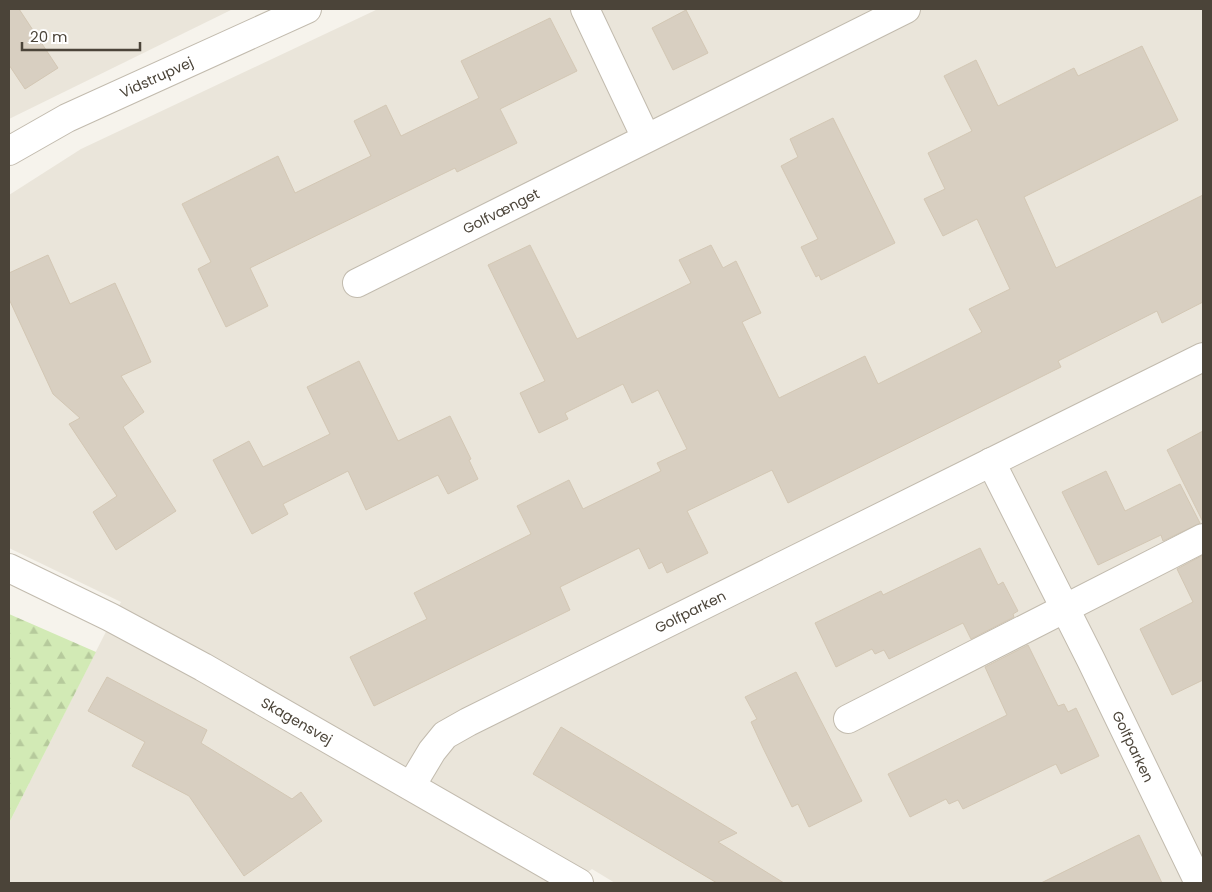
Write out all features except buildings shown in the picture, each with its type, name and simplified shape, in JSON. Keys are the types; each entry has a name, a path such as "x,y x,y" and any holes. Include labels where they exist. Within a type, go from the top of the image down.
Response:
{"street":[{"name":"Vidstrupvej","path":"9,151 67,118 307,9"},
{"path":"585,9 646,138"},
{"name":"Golfvænget","path":"357,283 906,9"},
{"name":"Golfparken","path":"411,786 432,750 446,736 468,722 1203,357"},
{"name":"Golfparken","path":"991,462 1199,883"},
{"path":"848,719 1203,538"},
{"name":"Skagensvej","path":"9,568 110,617 160,644 579,883"}],"shaded area":[{"path":"9,9 233,9 9,119"},
{"path":"378,9 1203,9 1203,883 615,883 592,869 573,883 9,883 9,823 121,602 9,548 9,195 81,149"}],"green space":[{"path":"9,614 96,652 9,823"}]}
